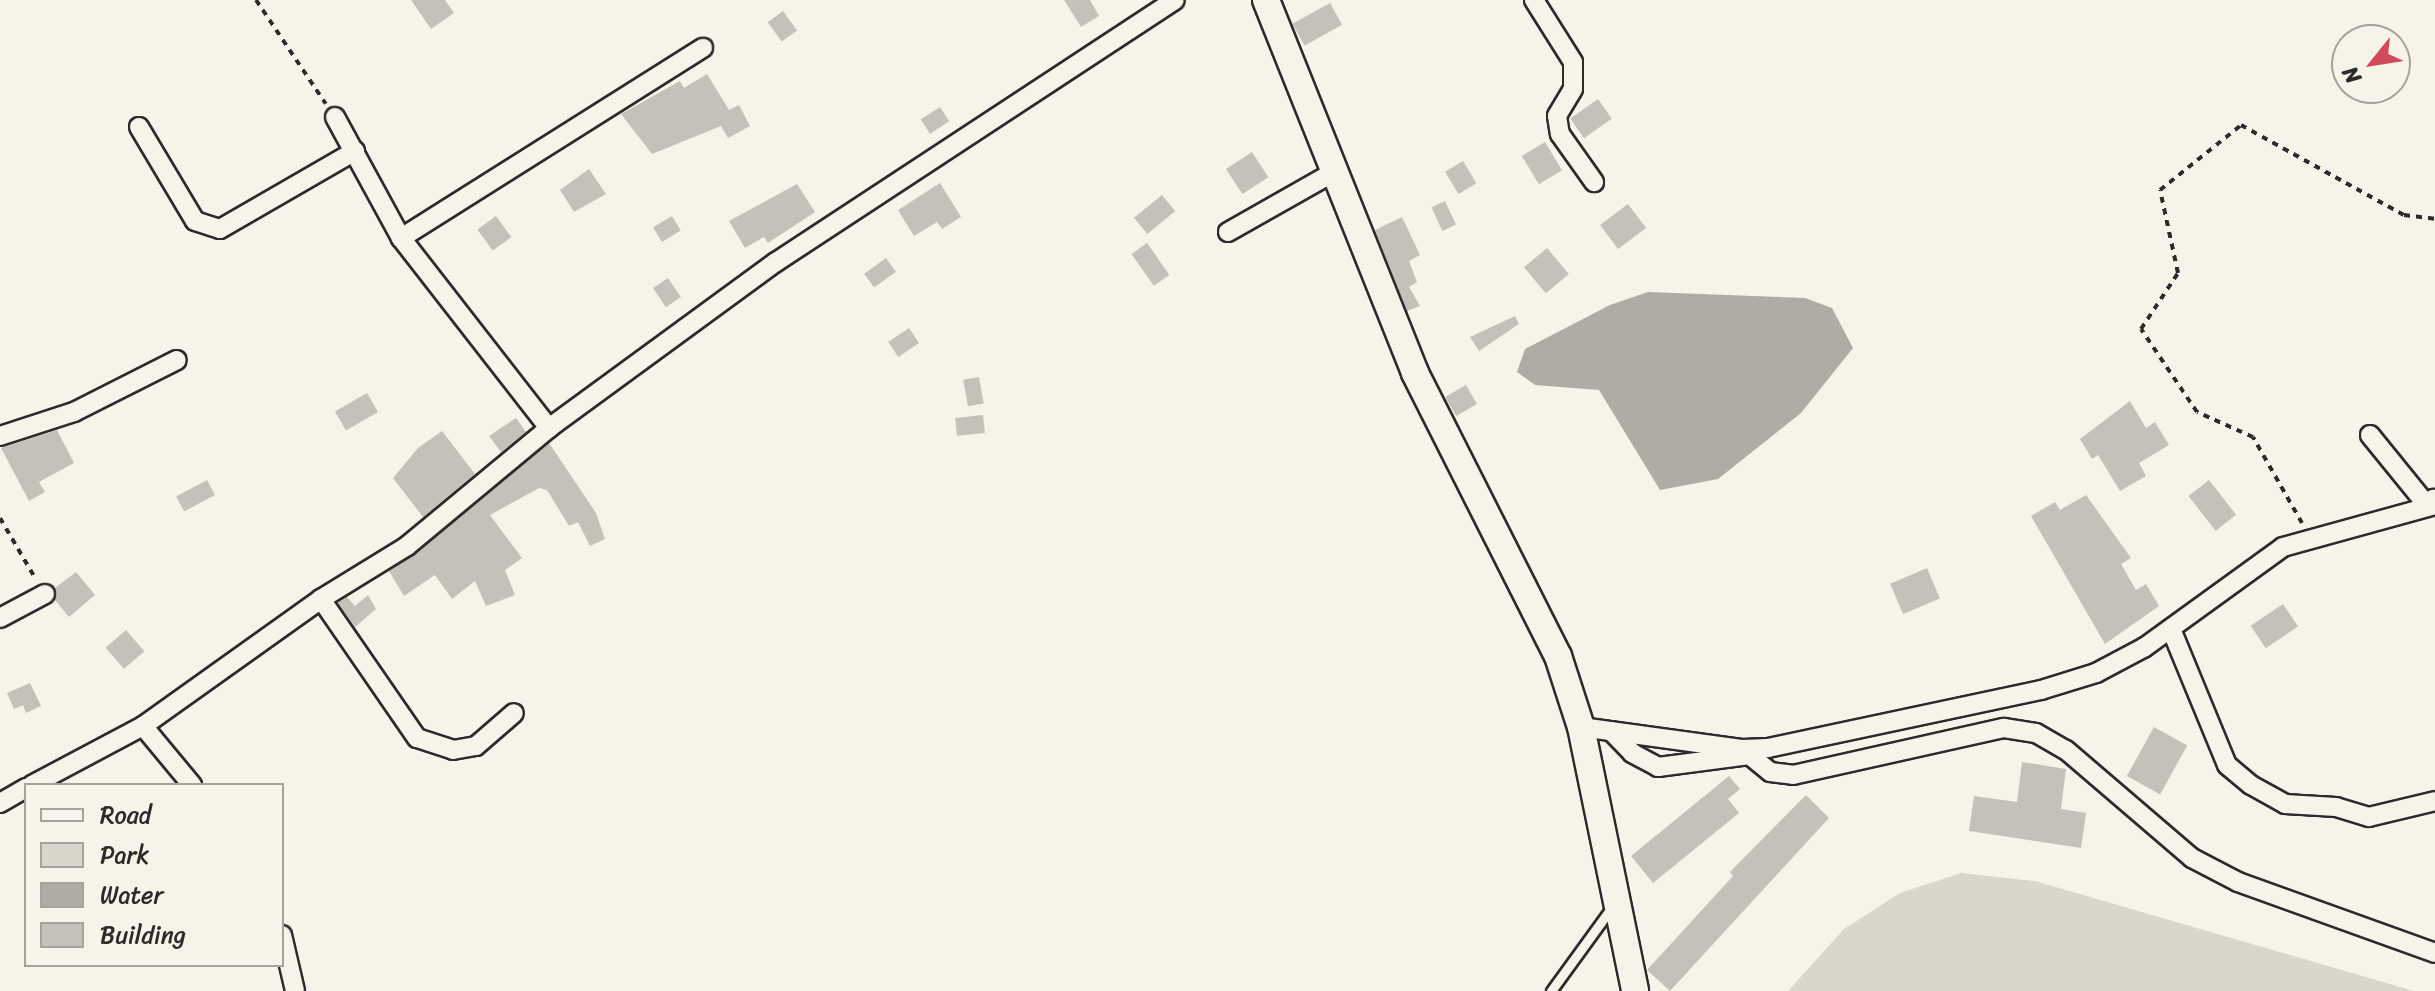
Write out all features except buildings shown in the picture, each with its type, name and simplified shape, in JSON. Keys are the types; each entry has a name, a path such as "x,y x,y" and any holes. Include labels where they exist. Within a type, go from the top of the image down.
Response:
{"street":[{"path":"36,783 143,726 321,599 407,546 549,428 776,262 1175,0"},
{"path":"1266,0 1415,373 1519,571 1558,656 1581,727 1635,991"},
{"path":"1534,0 1573,62 1573,89 1557,116 1560,134 1594,182"},
{"path":"401,238 703,48"},
{"path":"335,117 401,238 549,428"},
{"path":"139,127 195,221 220,229 355,151"},
{"path":"1228,232 1334,172"},
{"path":"0,436 74,412 177,360"},
{"path":"1611,731 1632,753 1658,767 1745,753 2041,690 2096,673 2171,629 2283,547 2432,502 2370,435"},
{"path":"0,618 45,594"},
{"path":"321,599 364,669 417,738 453,750 476,746 514,713"},
{"path":"2171,629 2227,765 2251,785 2285,804 2336,807 2369,817 2435,801"},
{"path":"143,726 190,783"},
{"path":"1581,727 1745,753 1770,772 1793,775 2004,728 2036,733 2066,750 2192,858 2238,882 2435,953"},
{"path":"0,803 24,789"},
{"path":"284,944 295,991"}],"lane":[{"path":"1551,991 1617,900"}],"path":[{"path":"256,0 335,117"},
{"path":"2311,538 2253,437 2197,412 2141,329 2178,273 2160,190 2241,125 2404,215 2435,219"},
{"path":"0,518 45,594"}],"green space":[{"path":"1961,873 2035,881 2414,991 1788,991 1844,929 1900,893"}],"water":[{"path":"1648,292 1805,298 1832,308 1853,348 1801,413 1718,479 1660,490 1599,390 1535,385 1517,372 1525,349 1610,305"}]}
